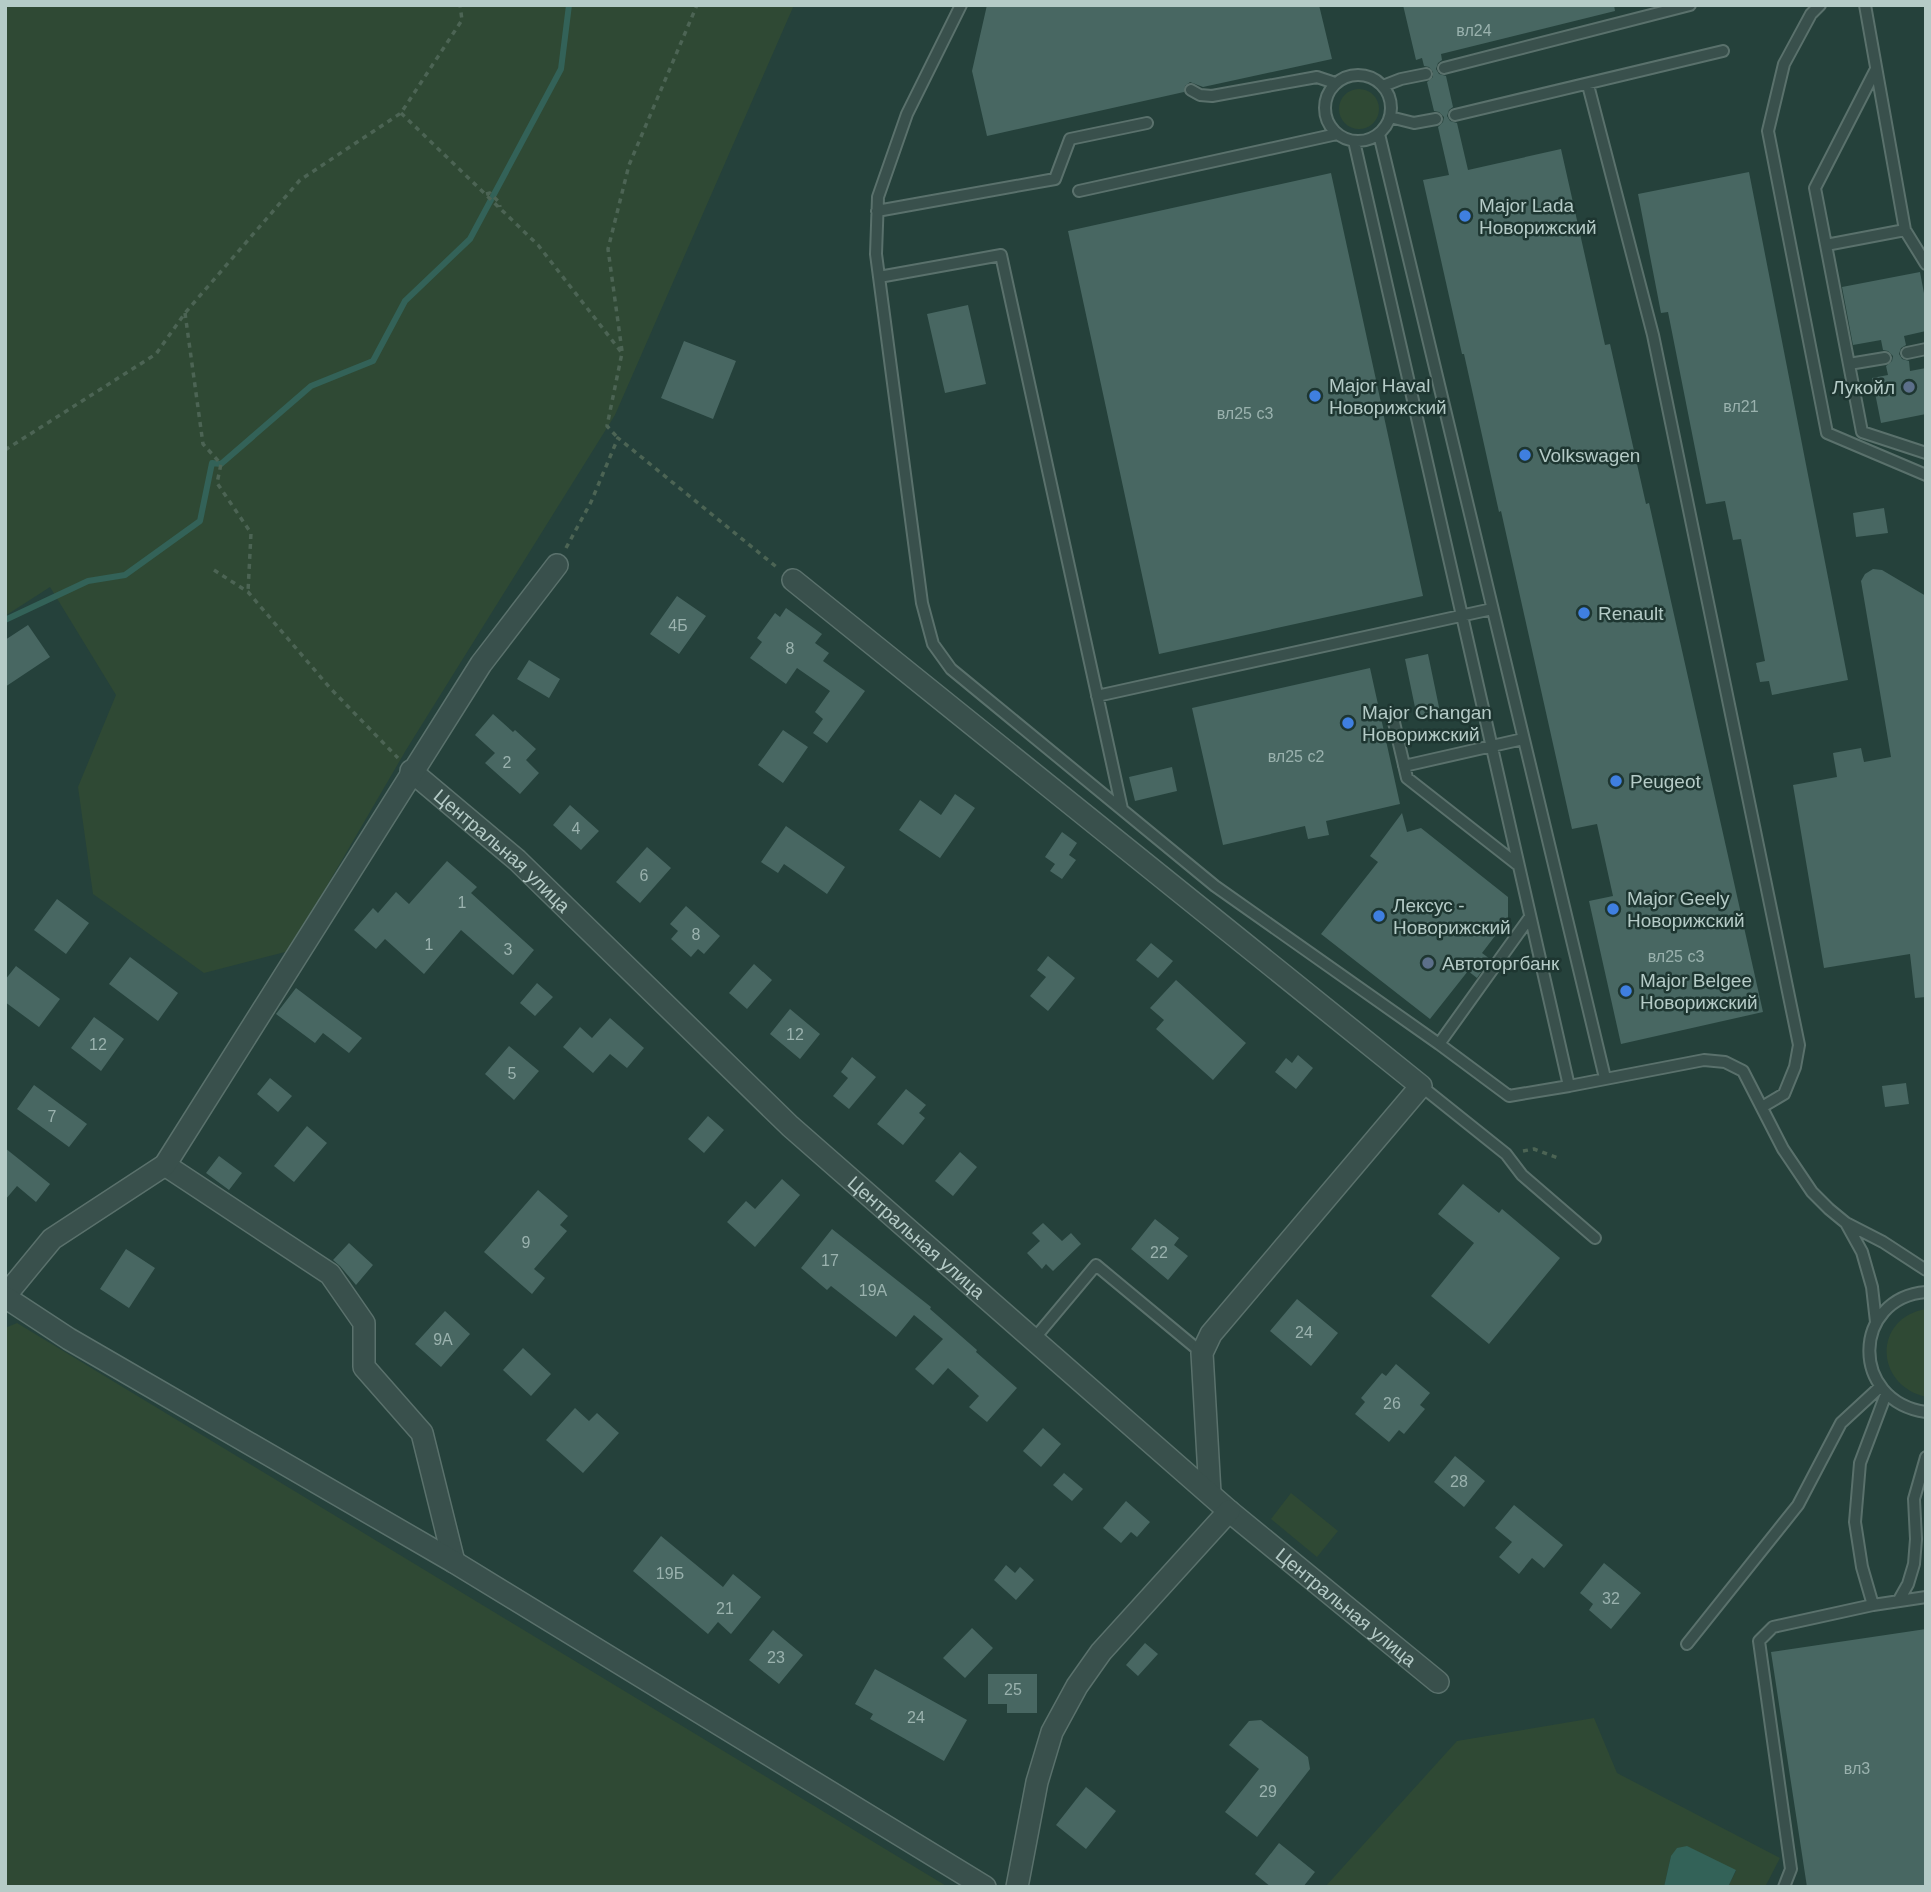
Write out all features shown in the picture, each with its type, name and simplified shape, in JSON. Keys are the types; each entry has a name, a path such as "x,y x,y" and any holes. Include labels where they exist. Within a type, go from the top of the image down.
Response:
{"street":[{"path":"557,565 481,663 165,1165 52,1239 5,1297 69,1339 454,1562 985,1887"},
{"path":"793,580 1421,1086 1211,1334 1202,1353 1210,1493"},
{"name":"Центральная улица","path":"411,771 517,860 790,1126 1229,1510 1438,1682"},
{"path":"165,1165 330,1275 364,1324 364,1367 422,1433 454,1562"},
{"path":"1017,1887 1041,1769 1052,1732 1077,1686 1101,1651 1229,1510"}],"lane":[{"path":"961,5 906,114 878,197 876,254 922,603 933,644 951,669 1215,886 1440,1044 1509,1096 1704,1060 1726,1062 1743,1070 1783,1150 1812,1192 1846,1223 1883,1242 1926,1270"},
{"path":"1444,68 1690,5"},
{"path":"1820,5 1811,14 1784,64 1768,131 1827,433 1926,475"},
{"path":"1865,5 1905,230 1926,264"},
{"path":"1455,115 1723,51"},
{"path":"1876,69 1815,188 1862,432 1926,453"},
{"path":"1382,86 1426,74"},
{"path":"1364,75 1382,86 1389,95 1391,106 1390,117 1379,134 1354,141 1345,139 1330,128 1324,110 1329,90 1335,83 1344,77 1364,75"},
{"path":"1191,90 1200,95 1212,96 1317,77 1335,83"},
{"path":"1588,85 1653,335 1798,1045 1795,1067 1784,1094 1762,1107"},
{"path":"1390,117 1413,123 1436,119"},
{"path":"877,211 1055,178 1070,139 1147,123"},
{"path":"1079,191 1337,134"},
{"path":"1379,134 1605,1078"},
{"path":"1354,141 1569,1086"},
{"path":"1826,245 1905,230"},
{"path":"879,277 1001,255 1122,809"},
{"path":"1907,353 1926,349"},
{"path":"1849,364 1885,358"},
{"path":"1097,696 1492,609"},
{"path":"1393,718 1407,778 1518,865"},
{"path":"1404,766 1523,739"},
{"path":"1440,1044 1530,917"},
{"path":"1421,1086 1506,1154 1522,1175 1595,1238"},
{"path":"1846,1223 1862,1252 1872,1287 1876,1322"},
{"path":"1034,1339 1096,1265 1202,1353"},
{"path":"1926,1292 1900,1299 1887,1309 1876,1322 1870,1338 1869,1355 1872,1372 1883,1391 1903,1407 1926,1412"},
{"path":"1873,1605 1862,1567 1855,1522 1860,1463 1883,1391"},
{"path":"1687,1644 1798,1505 1841,1423 1883,1391"},
{"path":"1899,1600 1908,1584 1914,1564 1914,1499 1926,1457"},
{"path":"1916,1539 1926,1548"},
{"path":"1784,1887 1791,1868 1759,1641 1773,1627 1873,1605 1926,1597"}],"path":[{"path":"5,450 156,354 185,313 300,180 401,113 463,20 460,5"},
{"path":"697,5 629,165 608,249 622,353 607,426 618,438 793,580"},
{"path":"401,113 499,202 500,209"},
{"path":"488,194 538,245 622,353"},
{"path":"185,313 203,444 221,464 217,483 251,533 248,592"},
{"path":"557,565 591,502 618,438"},
{"path":"214,570 248,592 330,688 411,771"},
{"path":"1506,1154 1534,1149 1561,1159"}],"shaded area":[{"path":"5,5 794,5 615,415 406,750 289,951 204,973 93,894 78,787 116,695 50,587 5,616"},
{"path":"1359,89 1373,95 1379,109 1373,123 1359,129 1345,123 1339,109 1345,95"},
{"path":"1926,1309 1926,1397 1909,1390 1897,1379 1889,1366 1887,1352 1889,1338 1896,1325 1909,1315"},
{"path":"17,1323 948,1887 5,1887 5,1328"},
{"path":"1291,1493 1338,1531 1317,1557 1271,1519"},
{"path":"1594,1718 1617,1773 1780,1858 1765,1887 1728,1887 1736,1871 1671,1856 1664,1887 1325,1887 1457,1741"},
{"path":"1687,1846 1736,1870 1728,1887 1664,1887 1671,1856 1677,1848"}],"building":[{"path":"987,5 1319,5 1332,59 1203,87 1190,82 1185,86 1184,92 987,136 972,71"},
{"path":"1403,5 1614,5 1615,11 1441,54 1442,60 1436,69 1439,74 1446,76 1453,107 1447,116 1450,121 1457,123 1468,170 1561,149 1605,345 1610,344 1646,504 1649,503 1763,1012 1621,1044 1589,901 1613,896 1597,824 1572,829 1423,180 1449,175 1438,127 1444,117 1434,111 1427,82 1433,77 1433,72 1424,66 1422,58 1416,60"},
{"path":"1749,172 1848,680 1772,695 1769,681 1760,682 1756,663 1765,661 1741,539 1733,540 1725,501 1706,504 1668,312 1661,313 1638,194"},
{"path":"1331,173 1423,596 1159,654 1068,231"},
{"path":"1920,272 1926,304 1926,331 1904,336 1906,345 1901,348 1899,354 1902,359 1909,361 1910,371 1926,368 1926,414 1881,423 1872,378 1888,375 1886,366 1893,356 1883,350 1881,340 1853,345 1842,287"},
{"path":"968,305 986,384 945,393 927,314"},
{"path":"684,341 736,361 713,419 661,398"},
{"path":"1884,508 1888,533 1856,537 1853,513"},
{"path":"1873,569 1882,570 1926,596 1926,997 1915,998 1910,954 1824,968 1793,785 1837,777 1833,753 1861,748 1864,762 1891,757 1861,581 1865,574"},
{"path":"677,596 706,616 679,654 650,634"},
{"path":"786,608 822,634 815,643 829,653 823,661 865,691 827,743 813,733 823,719 815,712 830,691 797,668 786,684 750,658 762,642 757,638 775,613 780,617"},
{"path":"28,625 50,657 5,687 5,640"},
{"path":"1428,654 1440,712 1417,717 1405,659"},
{"path":"529,660 560,679 549,698 517,679"},
{"path":"1370,668 1400,804 1326,821 1329,835 1308,839 1305,826 1223,845 1192,708"},
{"path":"493,714 536,749 526,760 539,773 520,794 485,763 495,753 475,735"},
{"path":"783,730 808,747 783,783 758,765"},
{"path":"1172,767 1177,791 1135,801 1129,777"},
{"path":"955,794 975,808 940,858 899,830 920,800 941,815"},
{"path":"570,805 599,831 581,850 553,825"},
{"path":"1402,813 1407,832 1421,828 1508,897 1508,919 1482,953 1490,959 1477,978 1468,971 1430,1019 1321,934 1378,862 1370,856"},
{"path":"786,826 845,867 827,894 784,864 778,873 761,862"},
{"path":"1062,832 1077,843 1069,855 1076,860 1062,879 1050,871 1055,864 1045,857"},
{"path":"647,847 671,868 640,903 616,882"},
{"path":"447,861 477,887 471,893 534,950 513,975 461,930 424,974 385,939 376,949 354,930 373,908 378,913 396,892 409,904"},
{"path":"57,899 89,923 66,954 34,930"},
{"path":"686,906 720,936 704,954 698,949 691,957 671,939 678,931 670,924"},
{"path":"1151,943 1173,961 1158,978 1136,960"},
{"path":"1048,956 1075,978 1048,1011 1030,996 1046,977 1037,970"},
{"path":"130,957 178,993 158,1021 109,984"},
{"path":"754,964 772,980 747,1009 729,993"},
{"path":"16,966 60,999 39,1027 5,1002 5,980"},
{"path":"1176,980 1246,1043 1213,1080 1156,1029 1164,1020 1150,1008"},
{"path":"537,983 553,997 535,1016 520,1003"},
{"path":"296,988 362,1038 349,1053 323,1033 315,1043 276,1014"},
{"path":"790,1009 820,1034 800,1059 770,1034"},
{"path":"94,1017 124,1039 101,1071 71,1048"},
{"path":"610,1018 644,1048 627,1068 610,1054 593,1073 563,1047 580,1027 592,1038"},
{"path":"509,1046 539,1071 514,1100 485,1074"},
{"path":"1298,1055 1313,1068 1296,1089 1275,1072 1286,1058 1292,1063"},
{"path":"852,1057 876,1077 849,1109 833,1096 848,1078 841,1072"},
{"path":"270,1078 292,1096 278,1112 257,1094"},
{"path":"1906,1083 1909,1104 1885,1107 1882,1086"},
{"path":"34,1085 87,1124 69,1147 17,1109"},
{"path":"906,1089 926,1105 919,1113 925,1118 903,1145 877,1124"},
{"path":"708,1116 724,1130 704,1153 688,1139"},
{"path":"307,1126 327,1143 294,1182 274,1166"},
{"path":"5,1148 50,1184 36,1202 17,1186 5,1200"},
{"path":"960,1152 977,1167 953,1196 935,1181"},
{"path":"219,1156 242,1173 229,1190 206,1173"},
{"path":"782,1179 800,1195 755,1247 727,1222 746,1201 755,1209"},
{"path":"1463,1184 1499,1213 1502,1209 1560,1258 1489,1344 1431,1296 1474,1243 1438,1214"},
{"path":"538,1190 568,1216 560,1225 567,1231 534,1269 545,1278 532,1294 484,1252"},
{"path":"1155,1219 1179,1238 1174,1245 1188,1256 1168,1280 1131,1249"},
{"path":"1043,1223 1062,1241 1071,1233 1081,1244 1053,1271 1046,1264 1042,1269 1027,1253 1040,1241 1032,1233"},
{"path":"832,1229 931,1307 930,1309 1017,1388 987,1422 969,1407 979,1396 948,1368 933,1385 915,1369 943,1339 914,1315 896,1337 831,1286 827,1290 801,1268"},
{"path":"349,1243 373,1265 356,1285 333,1260"},
{"path":"126,1249 155,1268 129,1308 100,1289"},
{"path":"1297,1299 1338,1333 1311,1366 1270,1331"},
{"path":"445,1311 470,1334 441,1367 415,1344"},
{"path":"523,1348 551,1374 531,1396 503,1370"},
{"path":"1396,1364 1430,1393 1420,1405 1425,1409 1404,1434 1399,1430 1389,1442 1355,1414 1365,1402 1361,1398 1382,1373 1386,1376"},
{"path":"575,1408 589,1421 597,1413 619,1433 583,1473 546,1440"},
{"path":"1043,1428 1061,1444 1041,1467 1023,1451"},
{"path":"1455,1456 1485,1481 1464,1507 1434,1482"},
{"path":"1064,1473 1083,1489 1072,1501 1053,1485"},
{"path":"1126,1501 1150,1522 1137,1537 1131,1532 1121,1543 1103,1528"},
{"path":"1514,1505 1563,1545 1544,1568 1532,1558 1519,1574 1499,1557 1512,1542 1495,1528"},
{"path":"661,1536 723,1587 733,1574 761,1597 731,1634 718,1622 708,1634 633,1571"},
{"path":"1604,1563 1641,1593 1611,1629 1589,1610 1593,1604 1580,1593"},
{"path":"1006,1565 1015,1573 1020,1567 1034,1580 1016,1600 994,1580"},
{"path":"972,1628 993,1648 965,1678 943,1658"},
{"path":"1926,1629 1926,1887 1807,1887 1771,1652"},
{"path":"773,1630 803,1655 779,1684 749,1660"},
{"path":"1145,1643 1158,1654 1138,1676 1126,1665"},
{"path":"875,1669 967,1720 944,1761 870,1719 873,1714 855,1704"},
{"path":"988,1674 1037,1674 1037,1713 1007,1713 1007,1704 988,1704"},
{"path":"1261,1720 1308,1757 1310,1769 1257,1837 1225,1812 1259,1769 1229,1745 1249,1721"},
{"path":"1086,1787 1116,1811 1086,1849 1056,1825"},
{"path":"1279,1843 1315,1872 1303,1887 1271,1887 1255,1874"}],"waterway":[{"path":"5,620 88,581 125,575 200,521 212,463 221,464 311,386 373,361 405,301 470,239 561,69 569,5"}],"place":[{"name":"Major Lada Новорижский","path":"1465,216"},
{"name":"Лукойл","path":"1909,387"},
{"name":"Major Haval Новорижский","path":"1315,396"},
{"name":"Volkswagen","path":"1525,455"},
{"name":"Renault","path":"1584,613"},
{"name":"Major Changan Новорижский","path":"1348,723"},
{"name":"Peugeot","path":"1616,781"},
{"name":"Major Geely Новорижский","path":"1613,909"},
{"name":"Лексус - Новорижский","path":"1379,916"},
{"name":"Автоторгбанк","path":"1428,963"},
{"name":"Major Belgee Новорижский","path":"1626,991"}]}
